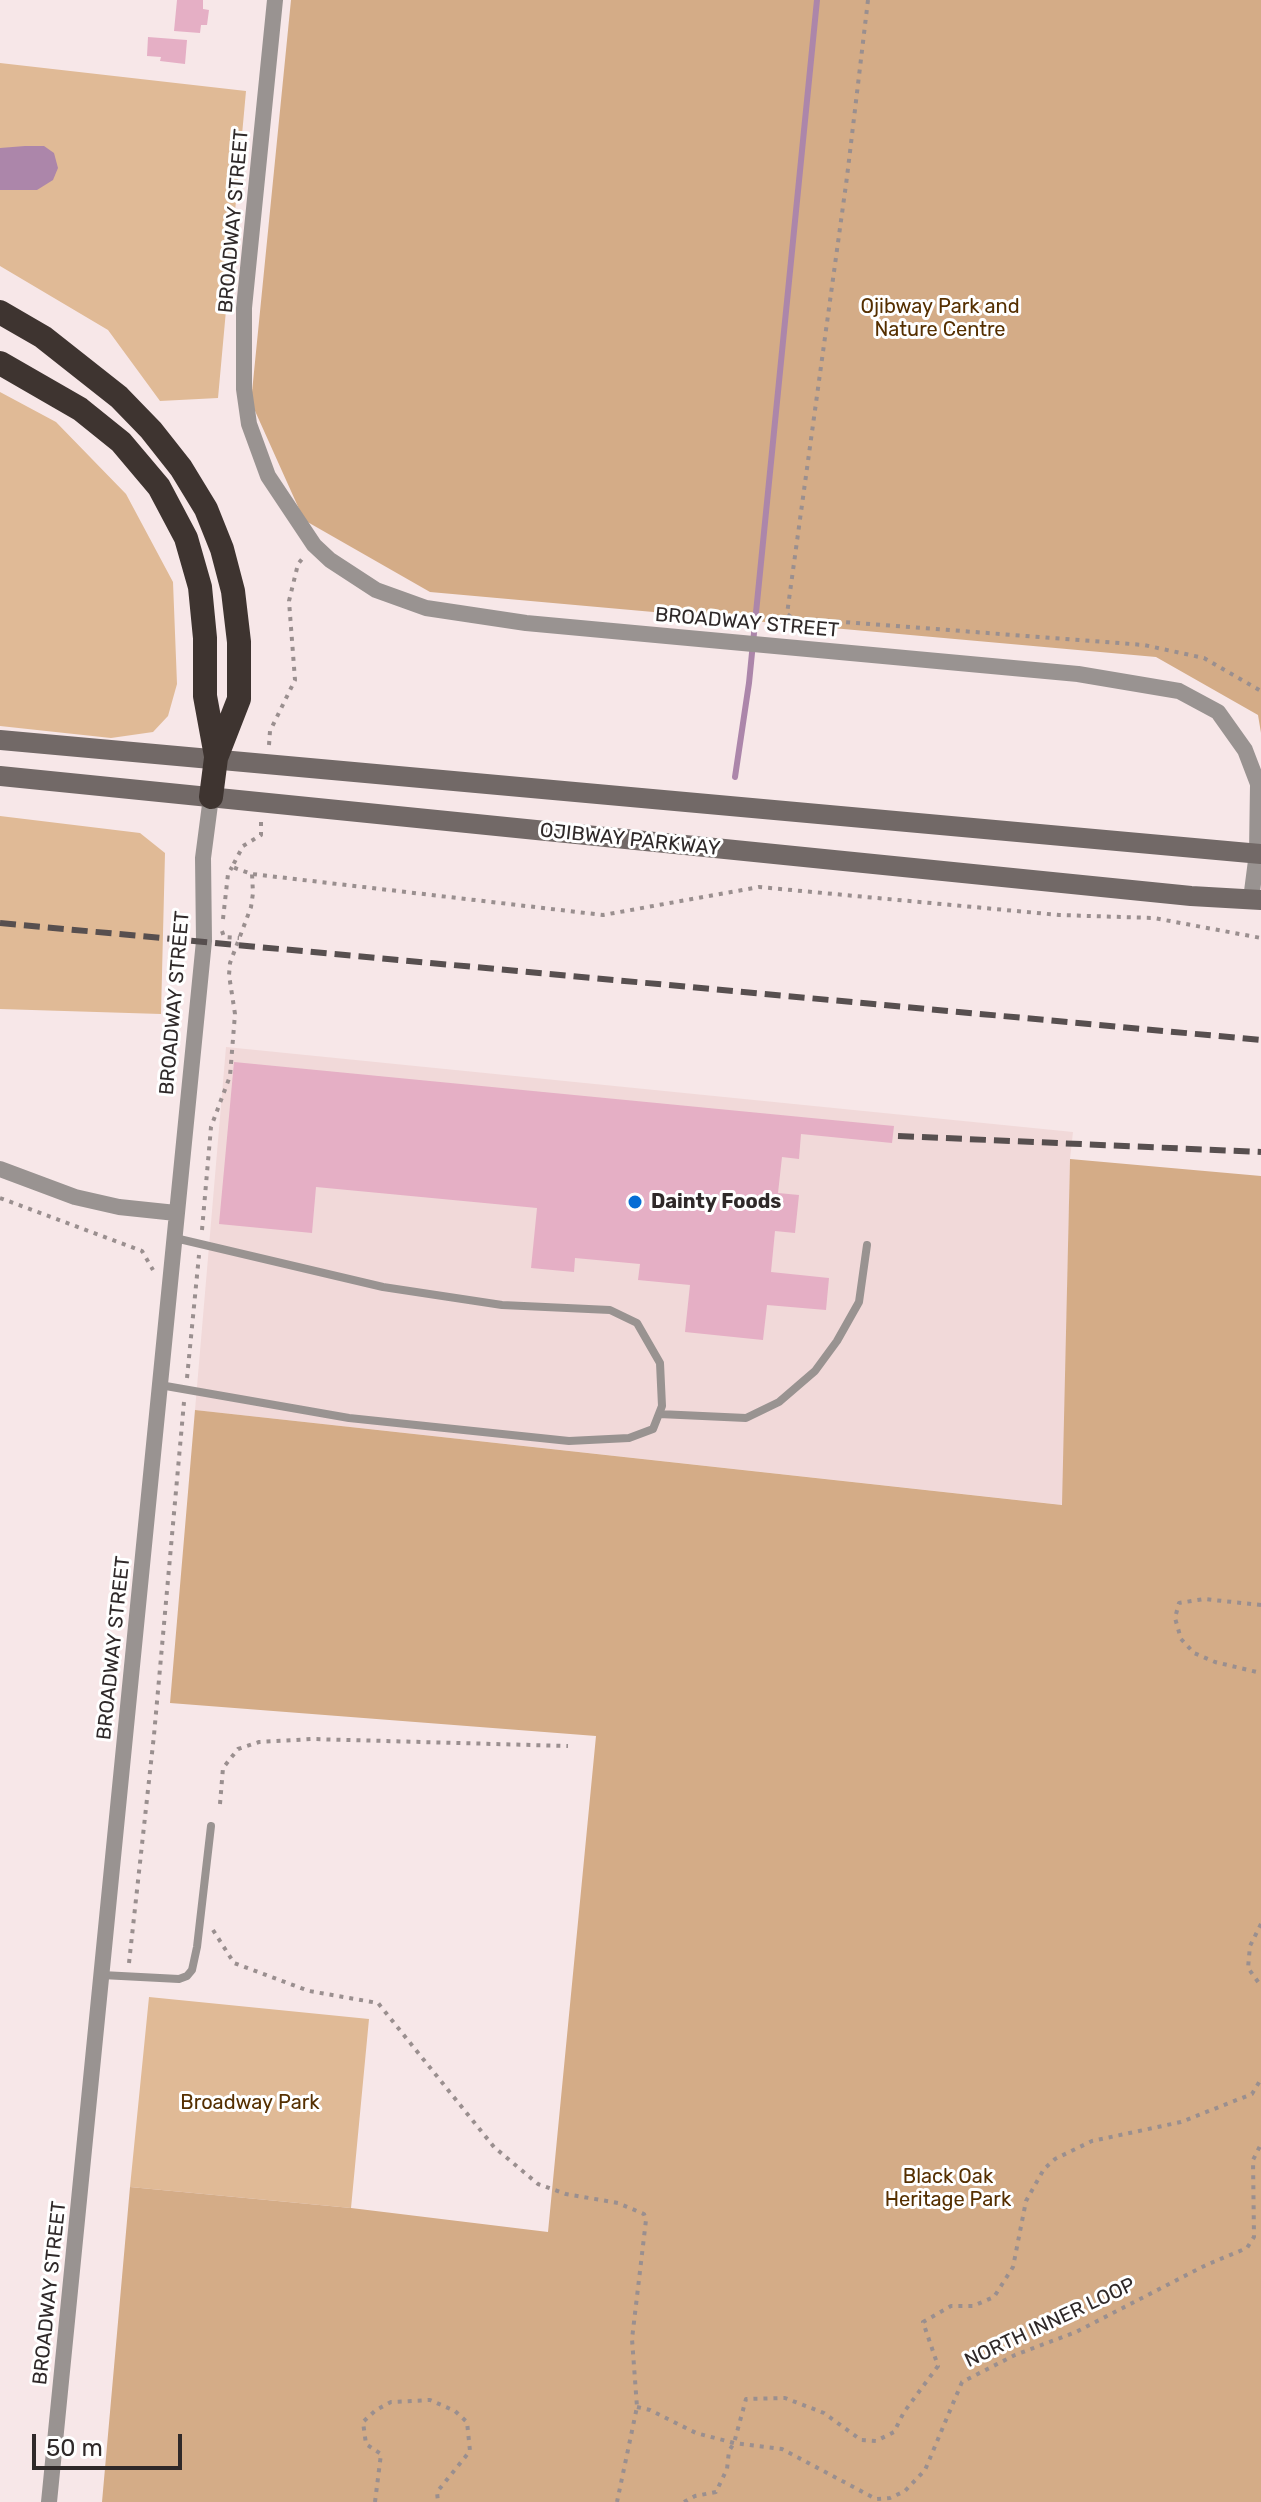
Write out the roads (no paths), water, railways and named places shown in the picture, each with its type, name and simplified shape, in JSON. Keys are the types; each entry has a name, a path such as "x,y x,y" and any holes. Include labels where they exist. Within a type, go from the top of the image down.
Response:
{"highway":[{"path":"0,312 77,362 119,397 181,468 206,509 222,549 233,591 239,642 239,699 216,758 211,797"},
{"path":"0,363 80,409 121,442 159,487 186,538 200,587 205,638 205,696 216,758"}],"main road":[{"path":"0,740 1259,854"},
{"name":"OJIBWAY PARKWAY","path":"0,776 1256,900"}],"street":[{"name":"BROADWAY STREET","path":"275,0 244,308 244,389 249,424 268,476 314,545 330,560 376,590 426,608 542,624 1078,674 1179,691 1218,712 1245,750 1258,784 1256,900"},
{"name":"BROADWAY STREET","path":"49,2502 204,941 203,858 211,797"},
{"path":"0,1169 75,1197 119,1207 176,1213"}],"lane":[{"path":"160,1385 349,1418 569,1441 629,1438 653,1429 662,1406 660,1363 637,1323 610,1310 502,1305 383,1287 174,1238"},
{"path":"659,1414 746,1418 779,1402 815,1371 837,1341 859,1302 867,1245"},
{"path":"102,1975 179,1979 187,1976 196,1960 211,1826"}],"waterway":[{"path":"735,777 749,683 817,0"}],"railway":[{"path":"0,923 1261,1040"},
{"path":"898,1136 1261,1152"}],"place":[{"name":"Dainty Foods","path":"635,1202"}],"park label":[{"name":"Ojibway Park and Nature Centre","path":"940,318"},
{"name":"Broadway Park","path":"250,2103"},
{"name":"Black Oak Heritage Park","path":"948,2188"}]}
